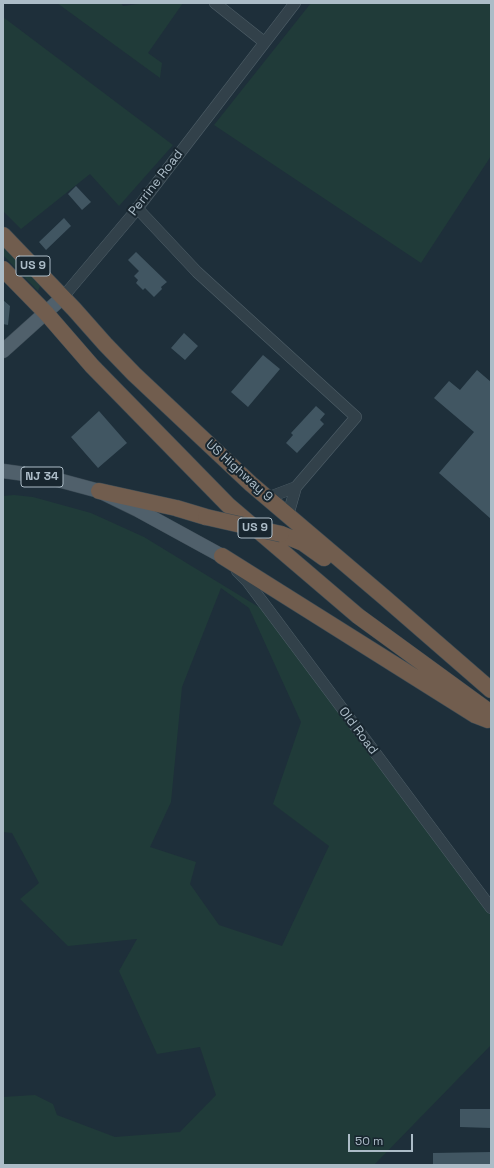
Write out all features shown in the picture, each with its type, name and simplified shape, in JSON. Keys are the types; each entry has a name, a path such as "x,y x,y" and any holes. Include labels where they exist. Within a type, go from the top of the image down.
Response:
{"highway":[{"name":"US Highway 9","path":"3,235 134,374 267,498 491,690"},
{"name":"US 9","path":"3,269 46,313 92,366 228,505 358,616 491,713"},
{"path":"99,491 281,534 303,543 384,597"},
{"path":"222,556 475,715 491,722"}],"main road":[{"name":"Perrine Road","path":"3,352 62,297"},
{"name":"NJ 34","path":"3,471 46,478 99,491"},
{"path":"99,491 138,510 222,556"}],"street":[{"path":"216,3 264,42"},
{"name":"Perrine Road","path":"62,297 137,208 295,3"},
{"path":"137,208 197,272 356,417 296,487 288,515"},
{"path":"267,498 296,487"},
{"name":"Old Road","path":"222,556 247,581 491,908"}],"green space":[{"path":"57,3 121,3 123,6 146,3 183,3 148,53 162,63 160,78"},
{"path":"311,3 491,3 491,156 421,263 214,125"},
{"path":"3,17 173,145 119,206 90,174 21,229 3,211"},
{"path":"3,247 40,286 38,291 3,255"},
{"path":"14,495 33,497 91,513 144,537 275,617 491,916 491,1045 374,1165 3,1165 3,1097 35,1095 53,1104 57,1115 115,1137 180,1132 216,1095 200,1047 157,1054 119,971 137,939 68,946 20,899 39,883 12,833 3,832 3,496","holes":["221,588 249,608 301,722 273,804 329,846 282,946 219,925 190,884 196,862 150,847 171,802 182,687"]}],"building":[{"path":"76,186 91,202 82,210 68,194"},
{"path":"64,218 71,226 46,250 39,242"},
{"path":"136,252 167,282 161,287 162,289 154,297 145,288 143,290 136,283 138,280 134,276 139,271 128,260"},
{"path":"3,300 10,306 8,325 3,324"},
{"path":"184,333 198,346 185,360 171,348"},
{"path":"263,355 280,369 248,407 231,392"},
{"path":"477,370 491,382 491,519 439,473 474,432 434,398 449,381 460,390"},
{"path":"316,406 325,414 320,420 324,424 297,453 286,443 293,435 291,433"},
{"path":"99,411 127,443 98,468 71,437"},
{"path":"460,1109 491,1109 491,1128 460,1127"},
{"path":"491,1152 491,1165 433,1165 433,1153"}]}
